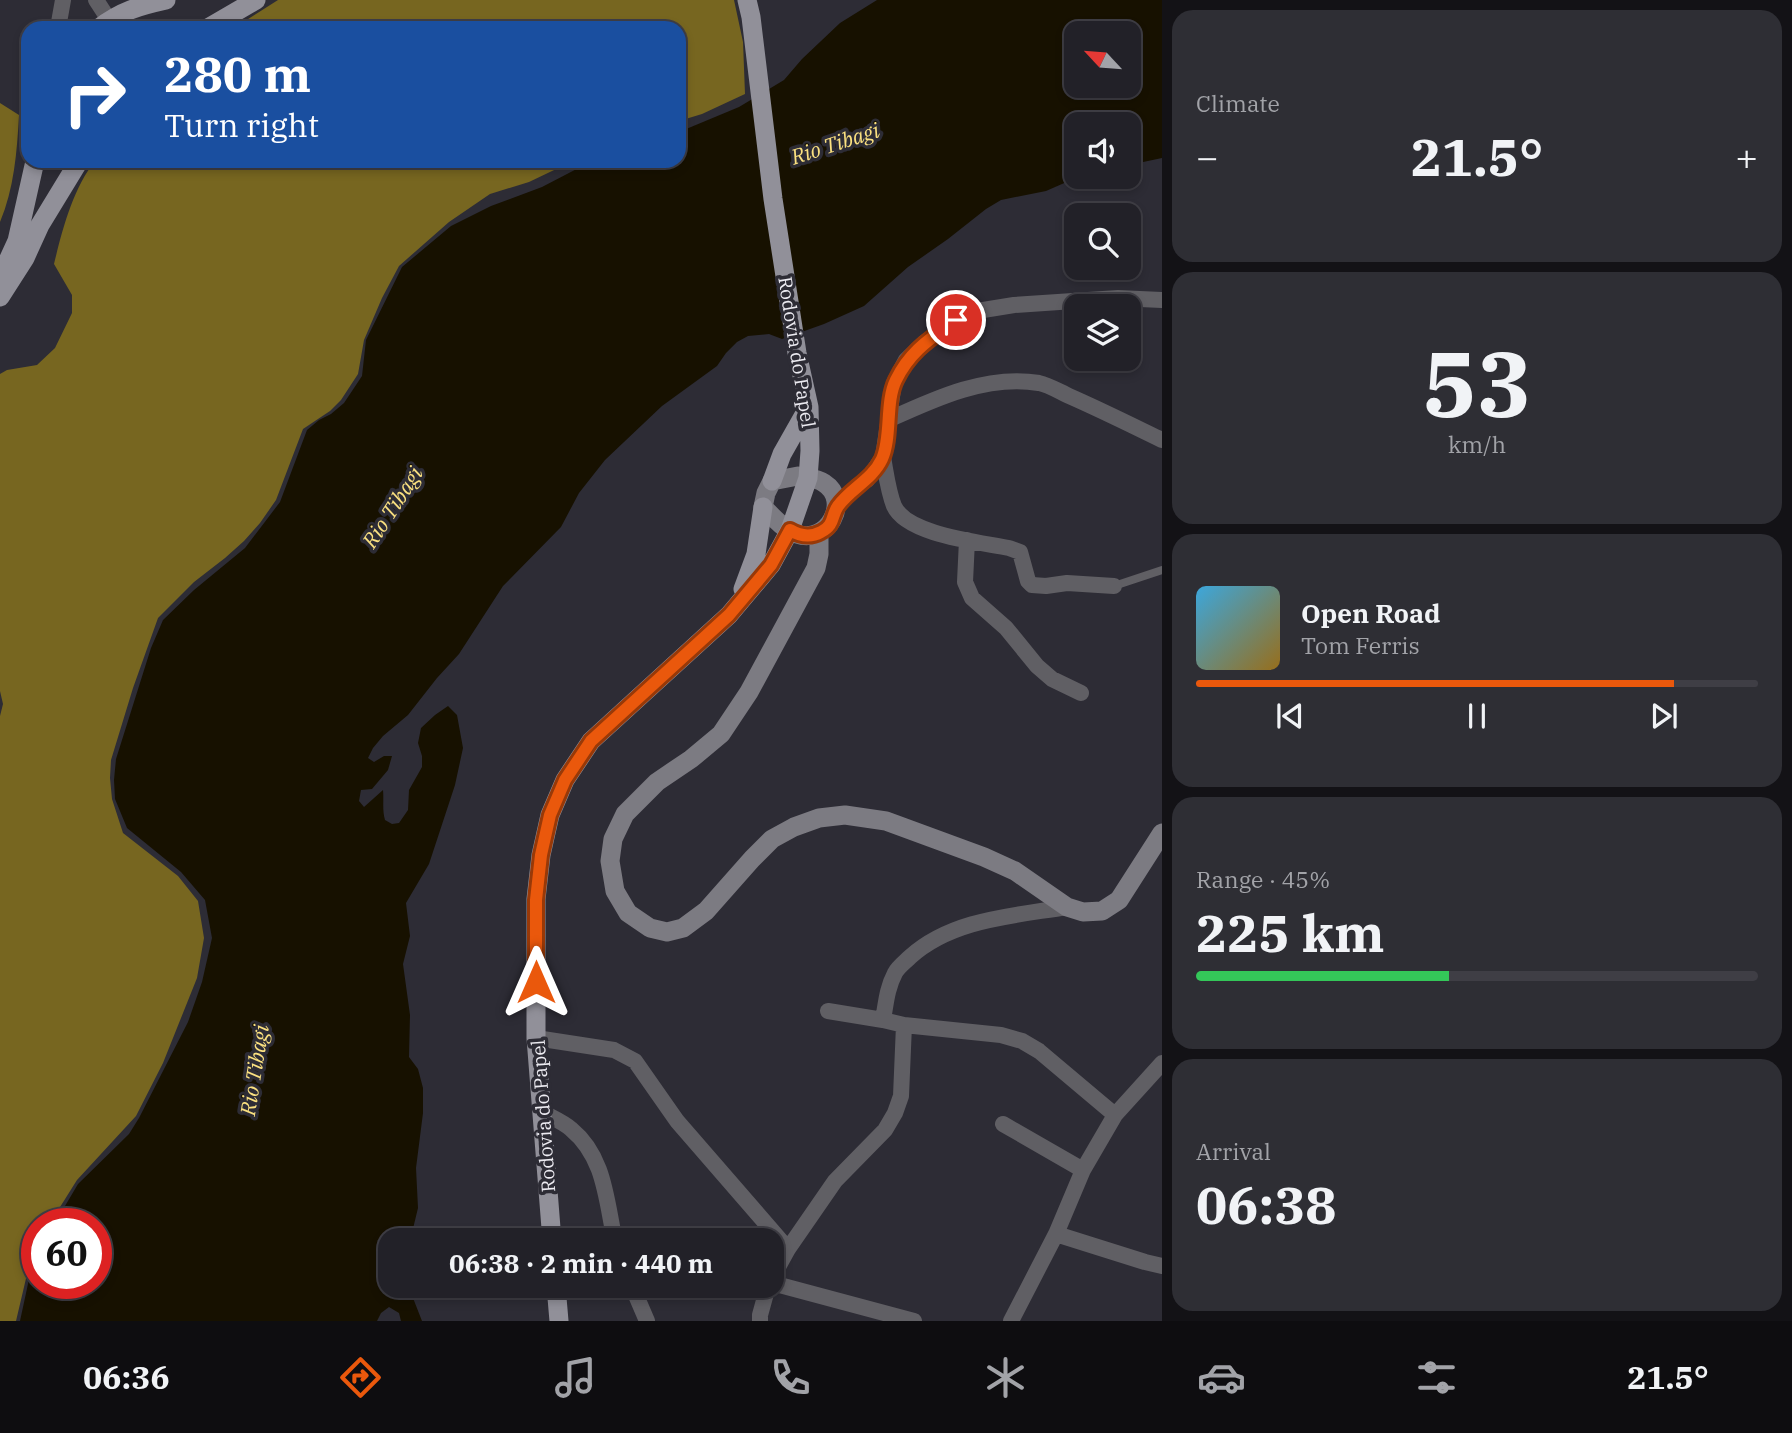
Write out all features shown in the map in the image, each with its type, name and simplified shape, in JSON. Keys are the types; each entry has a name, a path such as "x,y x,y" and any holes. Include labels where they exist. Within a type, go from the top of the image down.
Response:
{"main road":[{"path":"115,21 133,8 166,0"},
{"path":"220,21 256,0"},
{"name":"Rodovia do Papel","path":"551,1228 536,1038 536,900 541,855 550,815 565,780 591,741 729,615 771,565 790,530 808,478 809,407 797,353 773,199 749,9"},
{"path":"0,278 17,241 34,168"},
{"path":"0,297 75,168"},
{"path":"729,615 745,587 756,554 766,493 782,454 809,407"},
{"path":"762,507 781,525 804,536 819,533 835,516 835,498 831,489 821,481 798,476 772,481"},
{"path":"819,533 816,568 749,692 721,734 657,782 625,814 613,839 610,861 615,891 628,914 650,928 667,932 683,928 706,911 772,839 819,818 845,815 886,821 984,857 1015,871 1067,907 1083,912 1102,911 1119,900 1162,833"},
{"path":"557,1298 559,1321"}],"street":[{"path":"59,21 63,0"},
{"path":"96,0 107,21"},
{"path":"1114,586 1067,583 1032,585 1028,581 1020,552 937,534 901,518 894,505 883,457 894,383 906,360 924,343 956,320 977,311 1014,305 1118,298 1162,300"},
{"path":"888,420 970,388 1003,381 1041,383 1162,440"},
{"path":"836,508 857,486 867,480 883,457"},
{"path":"831,489 857,486"},
{"path":"967,540 965,582 972,598 1006,628 1037,666 1052,679 1081,693"},
{"path":"883,1020 888,990 897,970 921,947 954,930 984,921 1067,907"},
{"path":"828,1011 904,1026 1001,1035 1022,1041 1039,1051 1115,1115"},
{"path":"784,1256 835,1181 885,1130 895,1113 901,1096 904,1026"},
{"path":"536,1038 614,1050 635,1061 677,1121 788,1249"},
{"path":"1011,1321 1056,1234 1083,1170 1115,1115 1159,1070"},
{"path":"542,1112 569,1127 595,1157 603,1178 613,1228"},
{"path":"1003,1124 1083,1170"},
{"path":"1056,1234 1162,1266"},
{"path":"784,1288 914,1321"},
{"path":"637,1298 647,1321"},
{"path":"760,1321 766,1298"}],"lane":[{"path":"1114,586 1162,570"}],"shaded area":[{"path":"278,0 734,0 743,42 745,94 686,119 686,21 245,21"},
{"path":"0,103 19,115 12,183 0,222"},
{"path":"90,168 558,168 529,182 490,194 449,222 399,266 364,340 358,374 341,400 330,411 303,429 276,500 244,541 194,582 158,618 111,760 112,799 123,833 178,876 198,901 204,938 197,978 163,1063 136,1116 77,1180 59,1208 21,1208 21,1299 16,1321 0,1321 0,716 3,704 0,691 0,374 7,370 37,365 55,348 72,313 72,295 54,264 80,184"}],"water":[{"name":"Rio Tibagi","path":"877,0 1162,0 1162,158 1141,162 1141,112 1064,112 1064,183 1046,191 1001,200 986,209 908,267 864,306 782,339 769,334 748,336 737,342 717,366 662,406 605,460 579,493 561,527 503,586 459,654 408,715 373,748 368,758 374,762 384,756 392,756 388,770 372,789 361,790 359,801 364,807 383,790 385,820 392,824 399,823 408,810 409,790 422,767 418,743 421,728 448,706 457,715 463,748 455,785 429,864 406,903 410,936 403,964 410,1015 409,1057 418,1069 423,1088 423,1113 416,1168 418,1208 413,1228 378,1228 378,1298 413,1298 422,1321 401,1321 399,1313 389,1307 381,1313 377,1321 20,1321 25,1299 112,1299 112,1208 64,1208 78,1184 129,1134 139,1118 188,1022 202,982 212,938 205,900 181,872 127,828 115,799 116,759 151,648 163,620 245,548 280,502 307,430 344,403 362,376 366,340 402,267 451,226 491,206 542,187 579,168 686,168 686,129 739,107 784,80 840,23"}],"route":[{"path":"536,982 536,900 541,855 550,815 565,780 591,741 729,615 771,565 790,530 804,536 812,536 826,529 835,516 836,508 857,486 867,480 883,457 894,383 906,360 956,320"}]}
